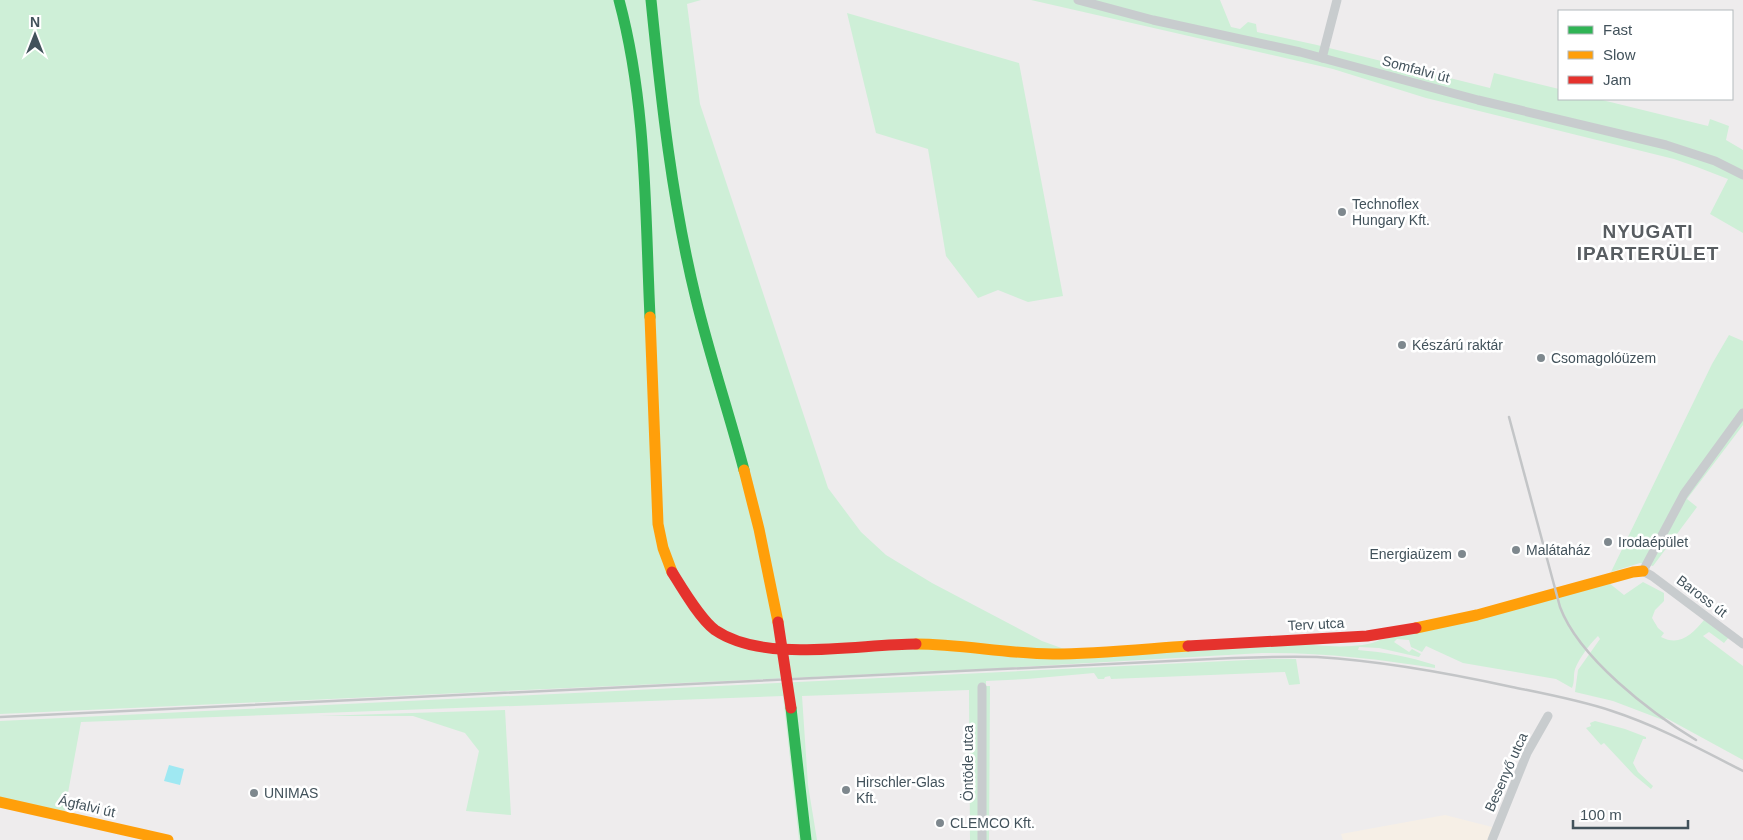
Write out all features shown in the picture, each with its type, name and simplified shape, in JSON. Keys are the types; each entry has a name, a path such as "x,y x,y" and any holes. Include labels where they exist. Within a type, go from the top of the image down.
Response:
{"street":[{"name":"Terv utca","path":"619,0 628,28 638,101 644,172 658,524 662,548 670,569 689,600 714,629 736,641 795,650 898,644 944,644 984,650 1054,654 1229,643 1326,640 1407,630 1469,617 1626,574 1644,571"},
{"path":"651,0 667,144 684,244 696,299 745,473 765,556 778,622 791,708 806,840"},
{"name":"Somfalvi út","path":"1078,0 1145,18 1322,58 1478,100 1666,145 1715,161 1743,175"},
{"path":"1322,58 1337,0"},
{"path":"1644,571 1681,499 1743,413"},
{"name":"Baross út","path":"1644,571 1743,644"},
{"name":"Öntöde utca","path":"982,687 982,840"},
{"name":"Besenyő utca","path":"1492,840 1527,753 1548,716"},
{"name":"Ágfalvi út","path":"0,802 168,840"}],"shaded area":[{"path":"1445,815 1492,827 1488,840 1343,840 1341,834"}],"green space":[{"path":"0,0 701,0 687,4 700,104 828,488 861,532 886,555 932,583 1042,641 1078,654 1302,643 1331,646 1363,645 1609,583 1624,595 1643,582 1664,593 1664,601 1655,610 1652,618 1658,628 1664,633 1661,637 1674,641 1680,640 1695,630 1704,620 1729,637 1724,643 1709,632 1703,636 1743,666 1743,760 1666,718 1663,720 1613,701 1575,692 1578,670 1600,639 1598,636 1585,651 1577,665 1572,688 1556,679 1463,663 1426,646 1422,652 1411,647 1409,640 1397,639 1394,642 1409,652 1412,649 1421,654 1419,657 1379,648 1359,647 1358,650 1407,657 1435,665 1435,668 1349,657 1262,653 986,669 0,714"},
{"path":"1031,0 1220,0 1231,27 1240,29 1248,22 1256,24 1257,32 1490,88 1494,73 1558,89 1558,100 1602,100 1708,126 1710,119 1729,126 1726,140 1743,150 1743,233 1710,214 1728,179 1674,159 1426,98 1333,69"},
{"path":"847,13 1019,63 1063,296 1028,302 998,290 978,298 946,256 928,149 876,133"},
{"path":"1729,335 1743,341 1743,425 1687,499 1697,507 1653,566 1640,563 1611,572 1712,364"},
{"path":"1296,659 1300,684 1289,685 1285,672 1111,679 1110,676 1098,679 1094,673 986,681 986,686 990,686 989,840 970,840 969,690 802,696 808,785 817,840 799,840 783,696 81,722 63,820 0,806 0,721"},
{"path":"505,710 511,815 466,811 479,751 465,733 413,716 319,716"},
{"path":"1595,721 1646,737 1646,739 1643,739 1633,763 1638,772 1653,786 1651,789 1634,775 1604,743 1601,745 1586,728"}],"water":[{"path":"169,765 184,769 180,785 164,781"}],"railway":[{"path":"1509,417 1560,607 1569,626 1583,646 1638,700 1696,740"},
{"path":"0,717 1233,658 1317,657 1366,661 1440,672 1587,704 1612,711 1679,738 1743,771"}],"traffic: fast":[{"path":"619,0 635,78 640,118 650,317"},
{"path":"651,0 668,150 680,225 707,342 744,470"},
{"path":"791,708 806,840"}],"traffic: slow":[{"path":"650,317 658,524 663,548 672,572"},
{"path":"744,470 759,529 778,622"},
{"path":"1416,628 1477,615 1633,572 1643,571"},
{"path":"916,644 1053,654 1188,646"},
{"path":"0,802 168,840"}],"traffic: jam":[{"path":"672,572 709,625 736,640 759,647 812,650 916,644"},
{"path":"778,622 791,708"},
{"path":"1188,646 1367,636 1416,628"}],"place":[{"name":"Technoflex Hungary Kft.","path":"1342,212"},
{"name":"Készárú raktár","path":"1402,345"},
{"name":"Csomagolóüzem","path":"1541,358"},
{"name":"Irodaépület","path":"1608,542"},
{"name":"Malátaház","path":"1516,550"},
{"name":"Energiaüzem","path":"1462,554"},
{"name":"Hirschler-Glas Kft.","path":"846,790"},
{"name":"UNIMAS","path":"254,793"},
{"name":"CLEMCO Kft.","path":"940,823"}],"district":[{"name":"NYUGATI IPARTERÜLET","path":"1648,242"}]}
